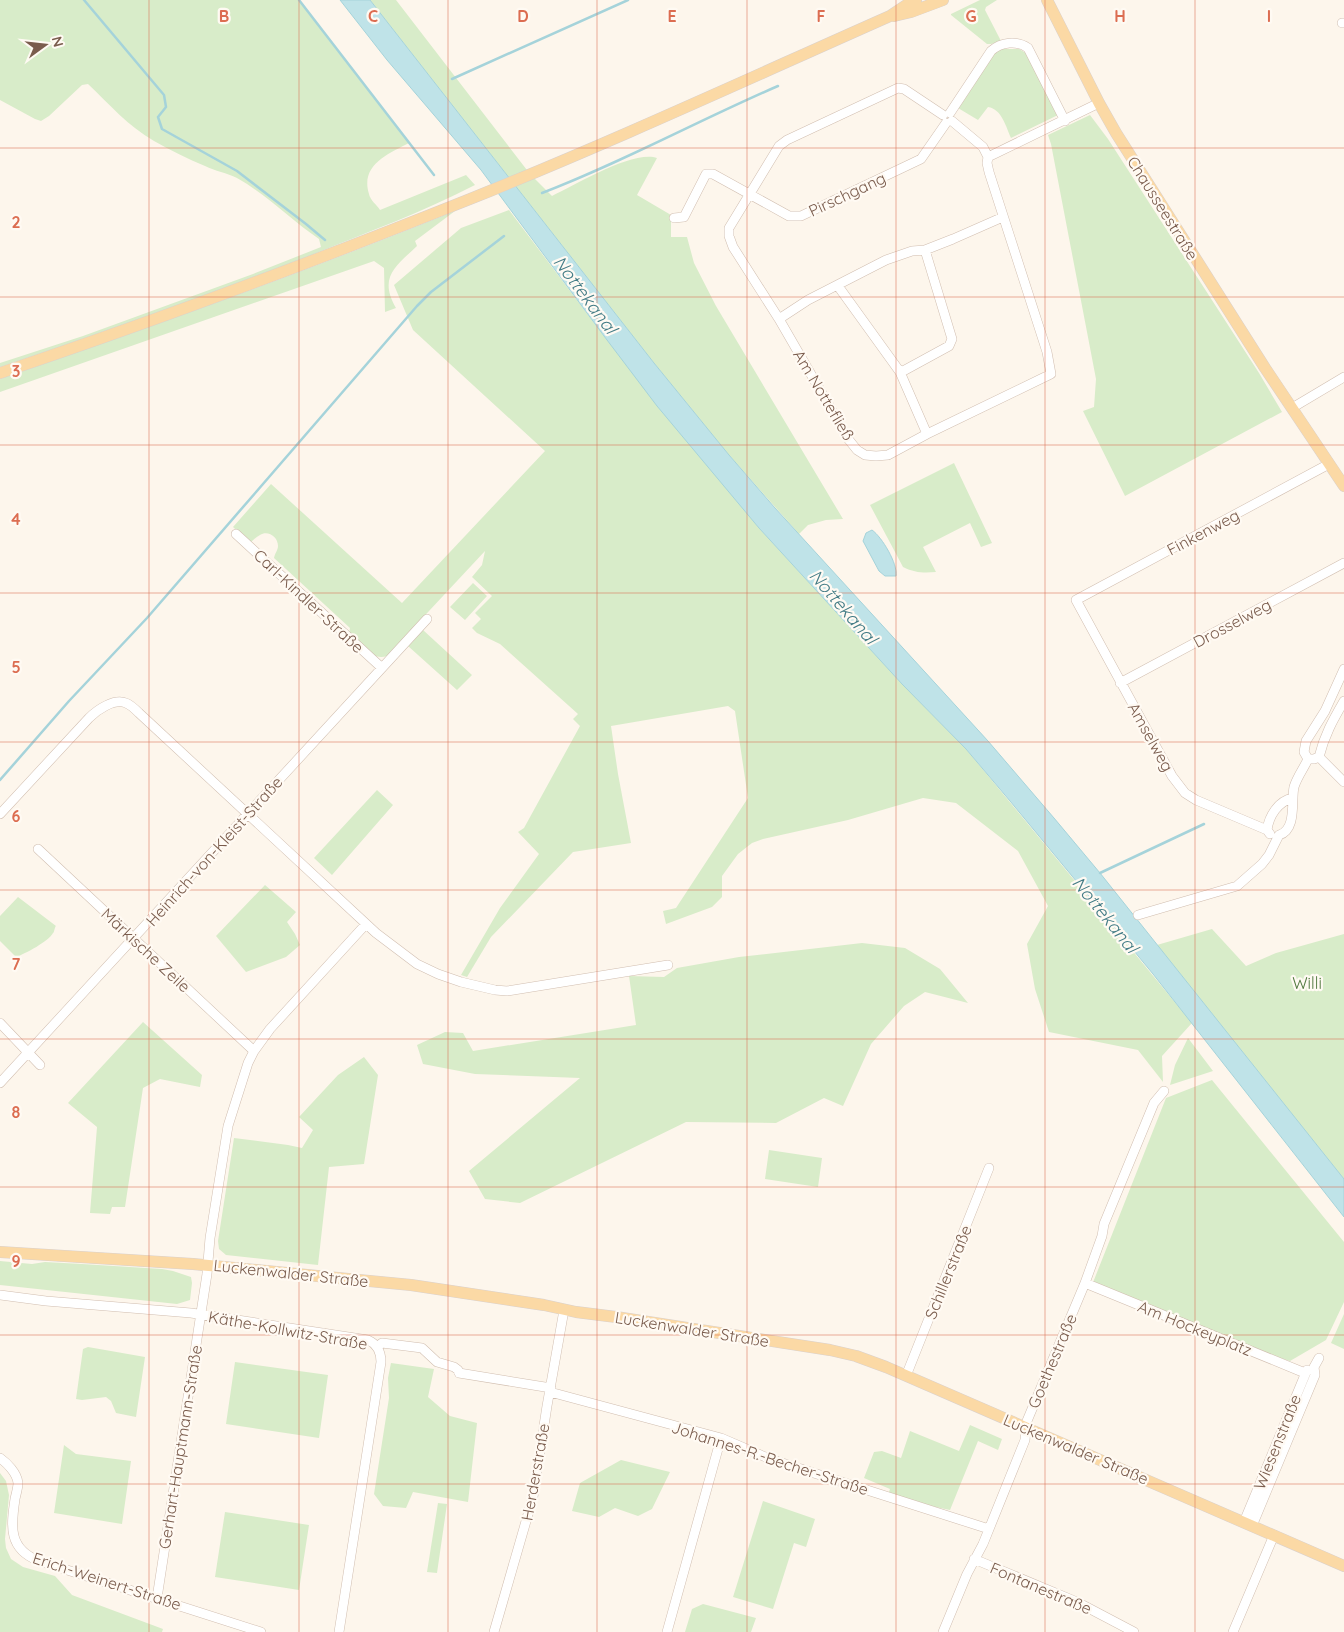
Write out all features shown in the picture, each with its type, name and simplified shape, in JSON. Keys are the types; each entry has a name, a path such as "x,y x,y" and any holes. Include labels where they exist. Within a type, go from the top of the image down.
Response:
{"main road":[{"path":"0,373 231,291 471,199 718,93 890,16 916,0"},
{"path":"890,16 912,12 943,0"},
{"name":"Chausseestraße","path":"1047,0 1099,103 1141,173 1344,486"},
{"name":"Luckenwalder Straße","path":"0,1252 208,1265 411,1285 839,1351 864,1358 1344,1566"}],"street":[{"name":"Pirschgang","path":"674,218 684,218 706,174 713,174 789,216 801,216 921,159 991,51 1000,45 1022,43 1028,48 1065,120"},
{"name":"Am Nottefließ","path":"898,88 904,89 948,118 983,147 988,157 989,172 1047,352 1051,374 888,455 865,455 857,450 849,440 779,319 733,247 728,236 728,228 779,146 787,140 898,88"},
{"path":"988,157 1099,103"},
{"path":"779,319 808,300 886,260 912,251 925,250 954,239 1003,216"},
{"path":"900,372 949,346 952,339 925,250"},
{"path":"838,286 900,372 928,434"},
{"path":"1292,408 1344,377"},
{"name":"Finkenweg","path":"1076,600 1329,464"},
{"name":"Carl-Kindler-Straße","path":"236,534 382,668"},
{"name":"Drosselweg","path":"1120,683 1344,563"},
{"name":"Amselweg","path":"1076,600 1172,776 1185,793 1220,812 1278,836"},
{"name":"Heinrich-von-Kleist-Straße","path":"0,1083 427,619"},
{"path":"1319,757 1314,759 1308,758 1304,752 1306,741 1324,711 1344,669"},
{"path":"1319,757 1323,740 1344,701"},
{"path":"0,814 89,718 103,708 121,702 127,703 366,924 417,964 461,982 495,990 511,990 668,965"},
{"path":"1319,757 1344,782"},
{"path":"1138,915 1237,886 1262,864 1269,855 1278,836 1286,831 1290,823 1294,808 1293,798 1297,779 1308,758"},
{"path":"1267,830 1272,814 1285,800 1293,798"},
{"name":"Märkische Zeile","path":"38,849 254,1050"},
{"name":"Gerhart-Hauptmann-Straße","path":"157,1598 228,1126 245,1070 254,1050 270,1029 366,924"},
{"path":"0,1023 29,1051 40,1065"},
{"name":"Goethestraße","path":"943,1632 966,1574 989,1529 1026,1440 1027,1421 1085,1283 1102,1236 1104,1224 1154,1103 1164,1091"},
{"name":"Schillerstraße","path":"906,1376 989,1168"},
{"name":"Am Hockeyplatz","path":"1085,1283 1305,1373"},
{"name":"Käthe-Kollwitz-Straße","path":"0,1295 201,1315 368,1340 377,1347 381,1354 382,1362 339,1632"},
{"name":"Herderstraße","path":"494,1632 531,1505 564,1310"},
{"name":"Johannes-R.-Becher-Straße","path":"377,1347 382,1343 422,1348 437,1362 454,1367 459,1373 550,1390 720,1438 774,1460 989,1529"},
{"name":"Wiesenstraße","path":"1248,1524 1315,1375 1314,1367 1318,1358"},
{"name":"Wiesenstraße","path":"1248,1524 1305,1373 1308,1369 1314,1367"},
{"path":"667,1632 720,1438"},
{"name":"Erich-Weinert-Straße","path":"0,1458 12,1470 18,1483 12,1526 14,1539 26,1555 39,1561 261,1632"},
{"path":"1233,1632 1274,1535"},
{"name":"Fontanestraße","path":"974,1559 1077,1602 1134,1632"}],"green space":[{"path":"0,0 299,0 409,143 385,156 372,168 368,175 367,184 370,196 380,210 466,175 475,185 415,213 236,284 0,367 0,363 83,336 321,247 319,239 248,185 233,176 209,168 160,144 136,129 88,84 82,85 49,116 41,121 0,100"},
{"path":"370,0 396,0 530,174 552,196 619,164 634,159 657,158 637,195 671,215 671,237 687,237 694,263 716,306 843,519 826,520 808,525 799,534 729,455 654,363"},
{"path":"980,0 997,0 986,7 985,10 1001,41 987,44 951,15"},
{"path":"1001,49 1019,49 1026,53 1058,115 1011,138 1003,119 993,108 988,107 978,120 958,108 991,56"},
{"path":"1090,115 1108,139 1259,373 1282,412 1125,496 1083,411 1094,407 1096,379 1048,135"},
{"path":"509,210 604,336 759,528 902,684 966,749 1192,1023 1162,1056 1163,1082 1138,1050 1049,1032 1035,989 1027,944 1048,906 1018,851 956,803 923,798 848,820 752,843 738,854 722,876 722,897 712,907 666,924 663,911 676,908 748,798 735,711 728,706 611,726 631,843 573,852 491,937 467,977 461,975 500,908 539,854 518,832 524,828 580,726 573,719 578,714 500,644 477,633 472,628 481,619 475,613 492,596 472,577 482,565 485,551 387,656 381,657 371,654 362,647 349,634 350,628 274,558 278,549 278,543 272,535 263,534 250,543 233,527 271,484 402,603 545,451 413,330 394,285 461,228"},
{"path":"455,211 415,241 417,246 396,266 389,280 389,288 396,308 385,312 384,268 374,261 0,392 0,379 229,298"},
{"path":"954,463 992,543 981,547 970,523 923,547 936,572 920,572 903,567 870,505"},
{"path":"473,583 487,596 465,620 450,607"},
{"path":"423,630 472,675 457,690 408,646"},
{"path":"377,790 393,805 332,875 314,858"},
{"path":"265,885 296,912 287,922 300,945 286,957 246,972 216,936"},
{"path":"18,897 56,926 47,940 16,957 0,941 0,916"},
{"name":"Willi","path":"1212,929 1246,966 1276,953 1344,934 1344,1179 1157,945"},
{"path":"862,943 905,948 940,969 968,1003 925,992 904,1006 871,1044 843,1106 824,1098 776,1123 686,1122 520,1203 485,1199 469,1171 580,1078 475,1074 423,1064 417,1045 445,1032 463,1033 473,1051 636,1025 629,976 664,977 677,968 739,957"},
{"path":"143,1022 202,1075 200,1087 160,1079 143,1088 125,1207 112,1207 110,1214 90,1213 97,1127 68,1103"},
{"path":"1188,1038 1213,1071 1170,1085 1175,1065"},
{"path":"364,1057 378,1075 364,1164 329,1167 318,1265 226,1255 219,1249 218,1241 234,1138 302,1148 313,1130 299,1117 338,1075"},
{"path":"1212,1080 1344,1242 1344,1302 1326,1340 1290,1361 1254,1350 1092,1285 1166,1098"},
{"path":"769,1150 822,1158 818,1187 765,1179"},
{"path":"0,1261 32,1264 45,1262 82,1264 173,1271 191,1277 190,1300 177,1304 0,1285"},
{"path":"1344,1314 1344,1349 1331,1343"},
{"path":"88,1347 145,1357 136,1417 116,1413 111,1401 106,1397 76,1399 83,1349"},
{"path":"235,1362 328,1375 319,1438 226,1424"},
{"path":"391,1363 434,1369 428,1397 450,1416 477,1423 468,1502 413,1492 406,1508 383,1506 374,1494 389,1398 388,1378"},
{"path":"970,1425 1002,1439 998,1450 978,1441 950,1510 887,1497 890,1489 864,1478 874,1452 882,1451 901,1458 910,1431 959,1451"},
{"path":"64,1445 76,1454 131,1461 122,1524 54,1513"},
{"path":"621,1460 670,1472 652,1509 638,1516 615,1508 599,1517 572,1511 580,1483"},
{"path":"0,1473 6,1481 9,1495 5,1539 6,1548 11,1559 23,1567 55,1576 72,1595 163,1629 162,1632 0,1632"},
{"path":"763,1501 815,1519 806,1547 794,1543 773,1609 733,1597"},
{"path":"438,1503 447,1504 437,1573 427,1572"},
{"path":"225,1512 309,1525 299,1590 215,1577"},
{"path":"703,1604 756,1618 751,1632 685,1632 692,1609"}],"water":[{"name":"Nottekanal","path":"340,0 370,0 654,363 729,455 988,741 1100,873 1344,1179 1344,1217 1153,974 966,749 902,684 759,528 657,406 481,170 387,60"},
{"path":"872,530 889,551 896,576 885,576 879,571 863,541 866,533"}],"waterway":[{"path":"84,0 164,95 166,107 158,117 162,129 237,171 325,240"},
{"path":"299,0 434,175"},
{"path":"452,79 628,0"},
{"path":"542,193 602,168 778,86"},
{"path":"0,780 69,701 147,618 417,306 431,292 504,236"},
{"path":"1100,873 1204,824"}]}
